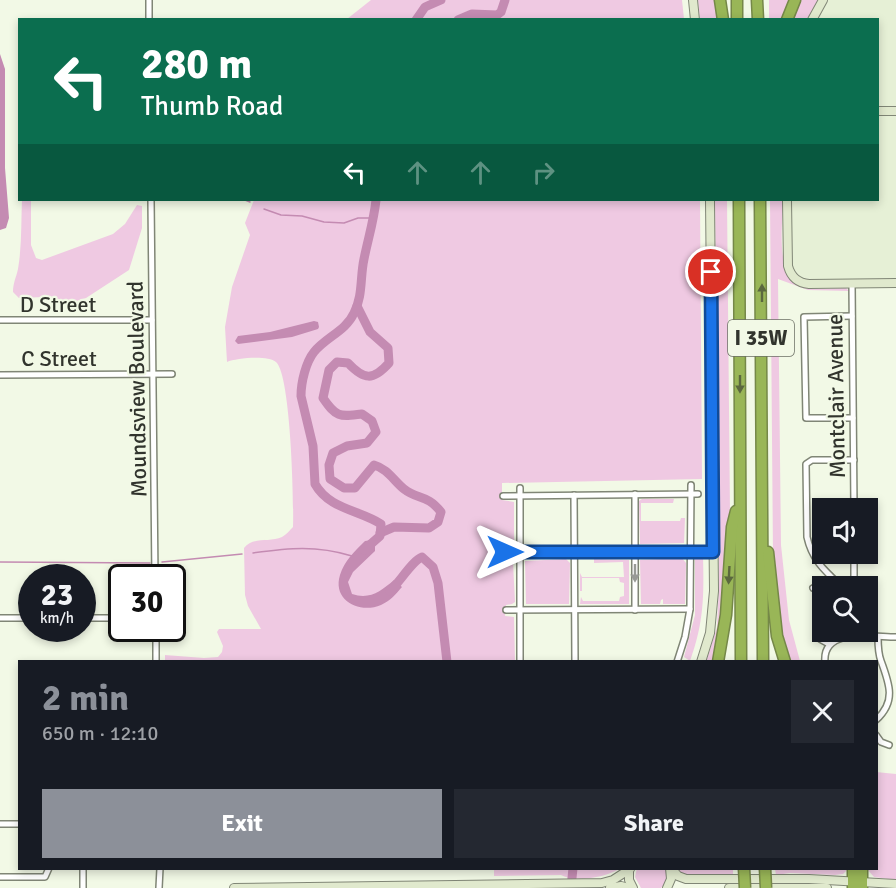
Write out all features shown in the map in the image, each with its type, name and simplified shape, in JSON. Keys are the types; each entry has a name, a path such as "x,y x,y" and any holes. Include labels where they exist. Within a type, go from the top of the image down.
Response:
{"highway":[{"path":"720,0 723,18"},
{"path":"737,0 737,18"},
{"path":"757,0 758,18"},
{"path":"788,18 795,0"},
{"name":"I 35W","path":"739,201 741,660"},
{"name":"I 35W","path":"760,201 763,660"},
{"path":"761,477 773,606 777,636 784,660"},
{"path":"718,660 726,615 732,527 740,496"},
{"path":"744,870 744,888"},
{"path":"765,870 766,888"}],"street":[{"path":"149,0 149,18"},
{"path":"693,0 695,18"},
{"path":"813,18 824,0"},
{"path":"879,111 896,111"},
{"name":"Moundsview Boulevard","path":"151,201 155,564"},
{"path":"701,660 706,648 712,616 710,201"},
{"path":"787,201 787,259 789,271 800,282 809,284 896,284"},
{"name":"Montclair Avenue","path":"852,284 854,498"},
{"path":"852,316 804,317 806,418 853,418"},
{"name":"D Street","path":"0,320 152,320"},
{"name":"C Street","path":"0,375 172,374"},
{"path":"830,576 816,562 809,547 806,464 812,460 854,460"},
{"path":"678,660 685,638 690,609 691,485"},
{"path":"520,488 520,660"},
{"path":"635,494 635,610"},
{"path":"503,496 698,494"},
{"path":"574,495 575,660"},
{"path":"505,552 713,552"},
{"path":"506,610 690,609"},
{"path":"0,618 18,618"},
{"path":"878,718 888,711 891,702 889,680 879,656 878,637 896,637"},
{"path":"156,642 156,660"},
{"path":"825,642 829,644"},
{"path":"825,660 829,644 832,642"},
{"path":"878,738 881,742 889,745"},
{"path":"0,824 18,824"},
{"path":"0,877 45,877 49,870"},
{"path":"83,870 83,888"},
{"path":"159,888 160,870"},
{"path":"234,888 242,886 565,884 608,882 629,870"},
{"path":"610,888 621,886 631,888 630,870"},
{"path":"667,888 671,879 670,870"},
{"path":"672,870 678,876 686,879 896,884"},
{"path":"729,888 827,888"}],"shaded area":[{"path":"371,0 682,0 684,18 348,18"},
{"path":"698,0 717,0 720,18 700,18"},
{"path":"769,0 793,0 784,18 769,18"},
{"path":"798,0 819,0 808,18 790,18"},
{"path":"828,0 896,0 896,107 879,107 879,18 818,18"},
{"path":"0,54 5,69 5,168 9,218 6,228 0,230"},
{"path":"879,116 896,116 896,279 809,279 801,277 794,270 791,201 879,201"},
{"path":"22,201 31,201 31,245 36,258 42,260 113,234 125,224 137,205 142,206 142,228 129,270 86,298 73,302 44,297 19,298 13,292 20,252"},
{"path":"254,201 700,201 702,479 502,483 502,500 514,502 514,543 510,546 503,546 502,559 513,562 515,602 506,605 505,616 514,617 515,660 165,660 165,655 218,657 223,646 217,632 219,629 261,629 248,606 245,595 244,548 252,542 282,537 293,527 288,414 281,372 276,362 266,358 244,358 227,362 225,327 232,287 250,235 245,223"},
{"path":"715,201 727,201 730,512 726,594 715,660 707,660 717,627 719,584"},
{"path":"770,201 783,201 782,249 788,273 794,282 808,288 846,288 849,291 808,290 778,279 781,545 789,620 800,660 788,660 782,641 773,555"},
{"path":"318,322 318,329 292,337 238,344 235,341 238,336 270,332"},
{"path":"642,499 674,499 673,503 641,503 641,521 680,521 681,518 685,518 684,543 640,544 639,501"},
{"path":"372,540 375,544 375,551 353,572 348,582 352,594 370,595 380,591 394,580 402,587 381,605 365,608 350,603 344,598 339,584 340,575 347,561 365,541"},
{"path":"698,555 703,556 702,609 698,634 688,660 684,657 695,615 695,559"},
{"path":"682,558 686,563 685,604 663,604 663,599 660,604 641,604 640,560"},
{"path":"566,559 570,563 569,604 526,604 525,561"},
{"path":"594,559 629,560 629,604 580,604 581,597 583,601 619,601 620,597 624,596 624,583 620,582 619,578 582,578 582,591 580,591 580,573 582,577 624,577 623,562 594,563"},
{"path":"878,772 896,774 896,880 874,877 868,870 878,870"},
{"path":"494,870 617,870 599,877 583,879 561,875 494,876"},
{"path":"637,870 665,870 667,877 661,888 641,888 635,877"},
{"path":"676,870 733,870 733,877 695,877"},
{"path":"775,870 847,870 843,874 835,875 790,873 776,875"}],"waterway":[{"path":"417,18 425,7 441,0"},
{"path":"463,18 472,14 497,15 501,12 505,0"},
{"path":"364,550 380,536 381,524 336,504 328,499 315,484 313,446 301,396 304,372 311,356 346,325 357,307 376,201"},
{"path":"264,209 281,215 302,216 324,222 344,223 358,218 374,218"},
{"path":"357,306 370,332 388,348 389,363 378,373 368,376 359,373 348,363 337,362 329,370 323,398 327,404 339,414 362,414 372,421 376,432 367,443 347,446 333,453 329,465 330,479 344,488 355,488 374,465 387,472 404,489 431,502 441,512 438,522 429,528 394,527 380,533"},
{"path":"253,553 302,548 326,550 352,556"},
{"path":"162,562 242,554"},
{"path":"390,591 418,559 422,557 433,567 438,583 447,660"},
{"path":"0,562 150,563"},
{"path":"571,888 573,870"}],"route":[{"path":"505,552 713,552 711,272"}]}
